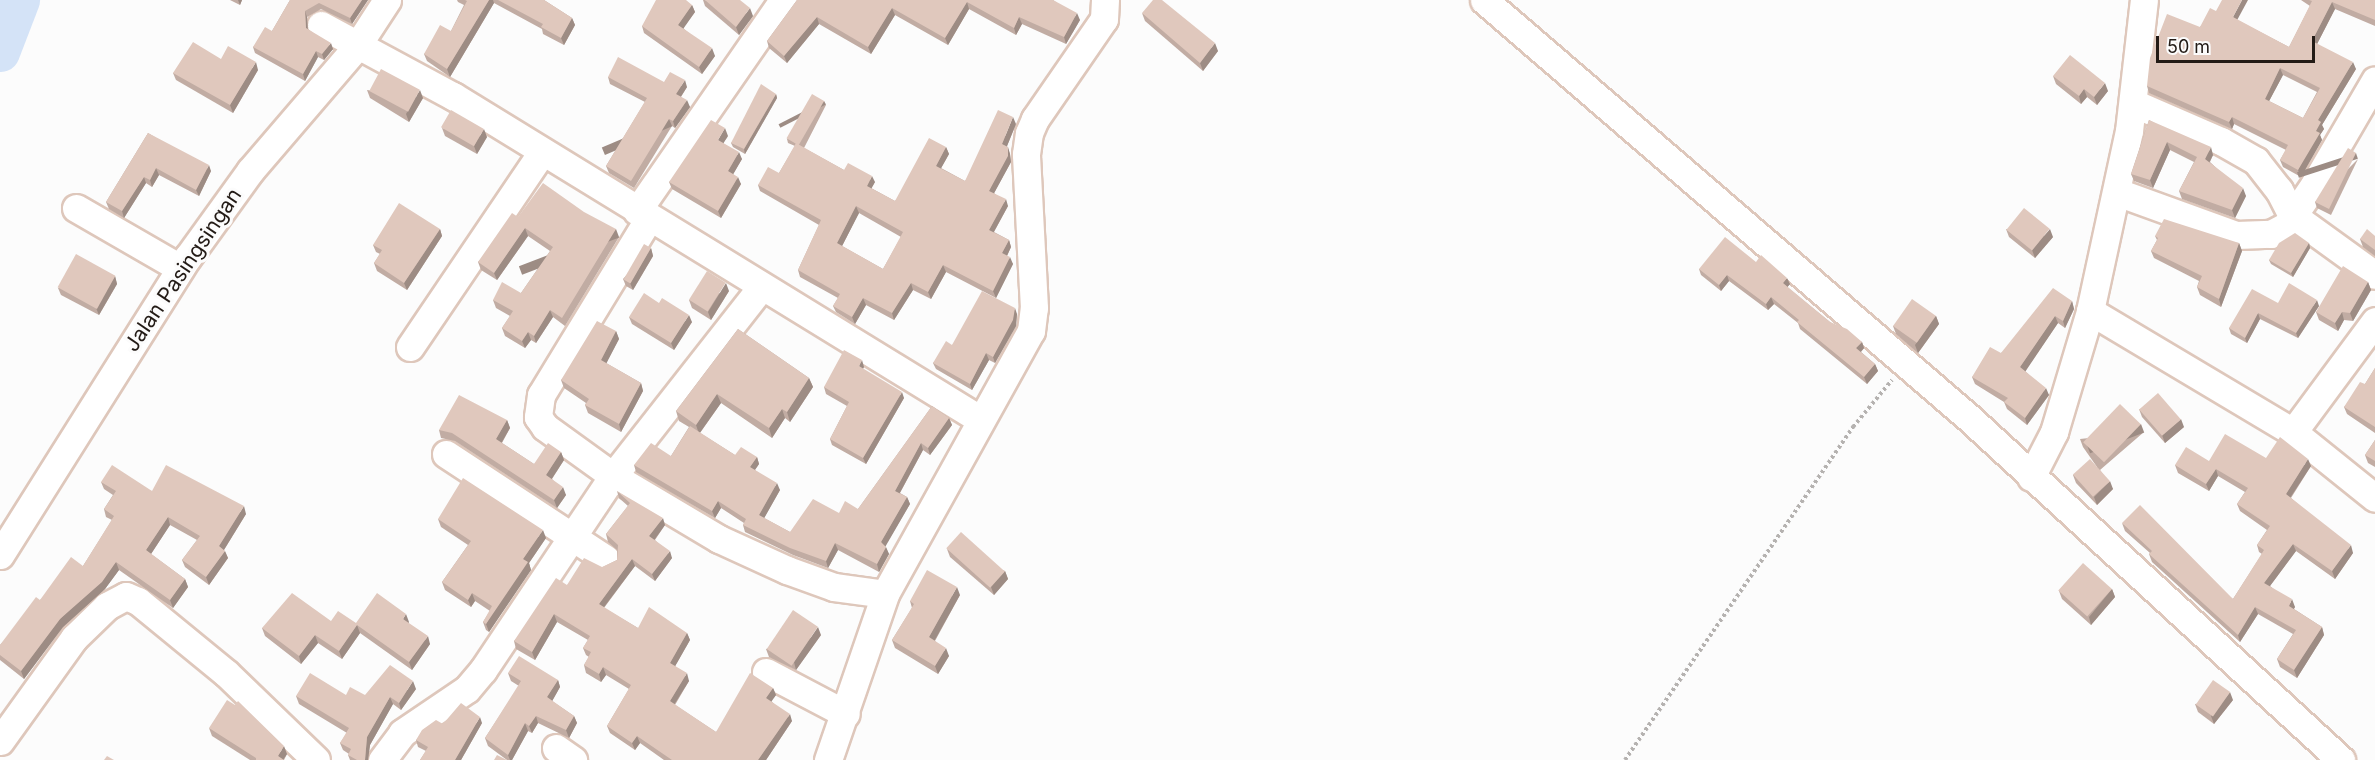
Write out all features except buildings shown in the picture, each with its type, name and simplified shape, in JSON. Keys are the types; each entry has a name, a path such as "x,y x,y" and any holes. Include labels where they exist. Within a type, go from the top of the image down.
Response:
{"street":[{"name":"Jalan Pasingsingan","path":"0,555 180,268 250,171 373,54 387,0"},
{"path":"783,0 643,214 541,395 538,417 545,427 613,477 719,539 787,570 834,587 885,594"},
{"path":"1484,0 1905,364 2341,760"},
{"path":"2031,477 2054,432 2090,311 2117,192 2133,103 2144,0"},
{"path":"828,760 846,714 885,594 1031,331 1034,308 1026,154 1029,133 1110,3"},
{"path":"321,26 453,96 981,420"},
{"path":"2117,192 2236,235 2253,237 2286,226 2314,185 2375,80"},
{"path":"2133,103 2221,141 2256,161 2279,190 2292,215 2375,275"},
{"path":"410,347 542,152"},
{"path":"76,208 180,268"},
{"path":"382,760 402,733 467,688 483,669 613,477 762,286"},
{"path":"2090,311 2293,432 2375,498"},
{"path":"2293,432 2375,321"},
{"path":"446,454 606,560"},
{"path":"0,741 74,638 107,606 126,597 138,601 226,673 316,760"},
{"path":"766,672 846,714"}],"path":[{"path":"1625,760 1853,427 1905,364"}],"waterway":[{"path":"0,52 20,0"}]}
